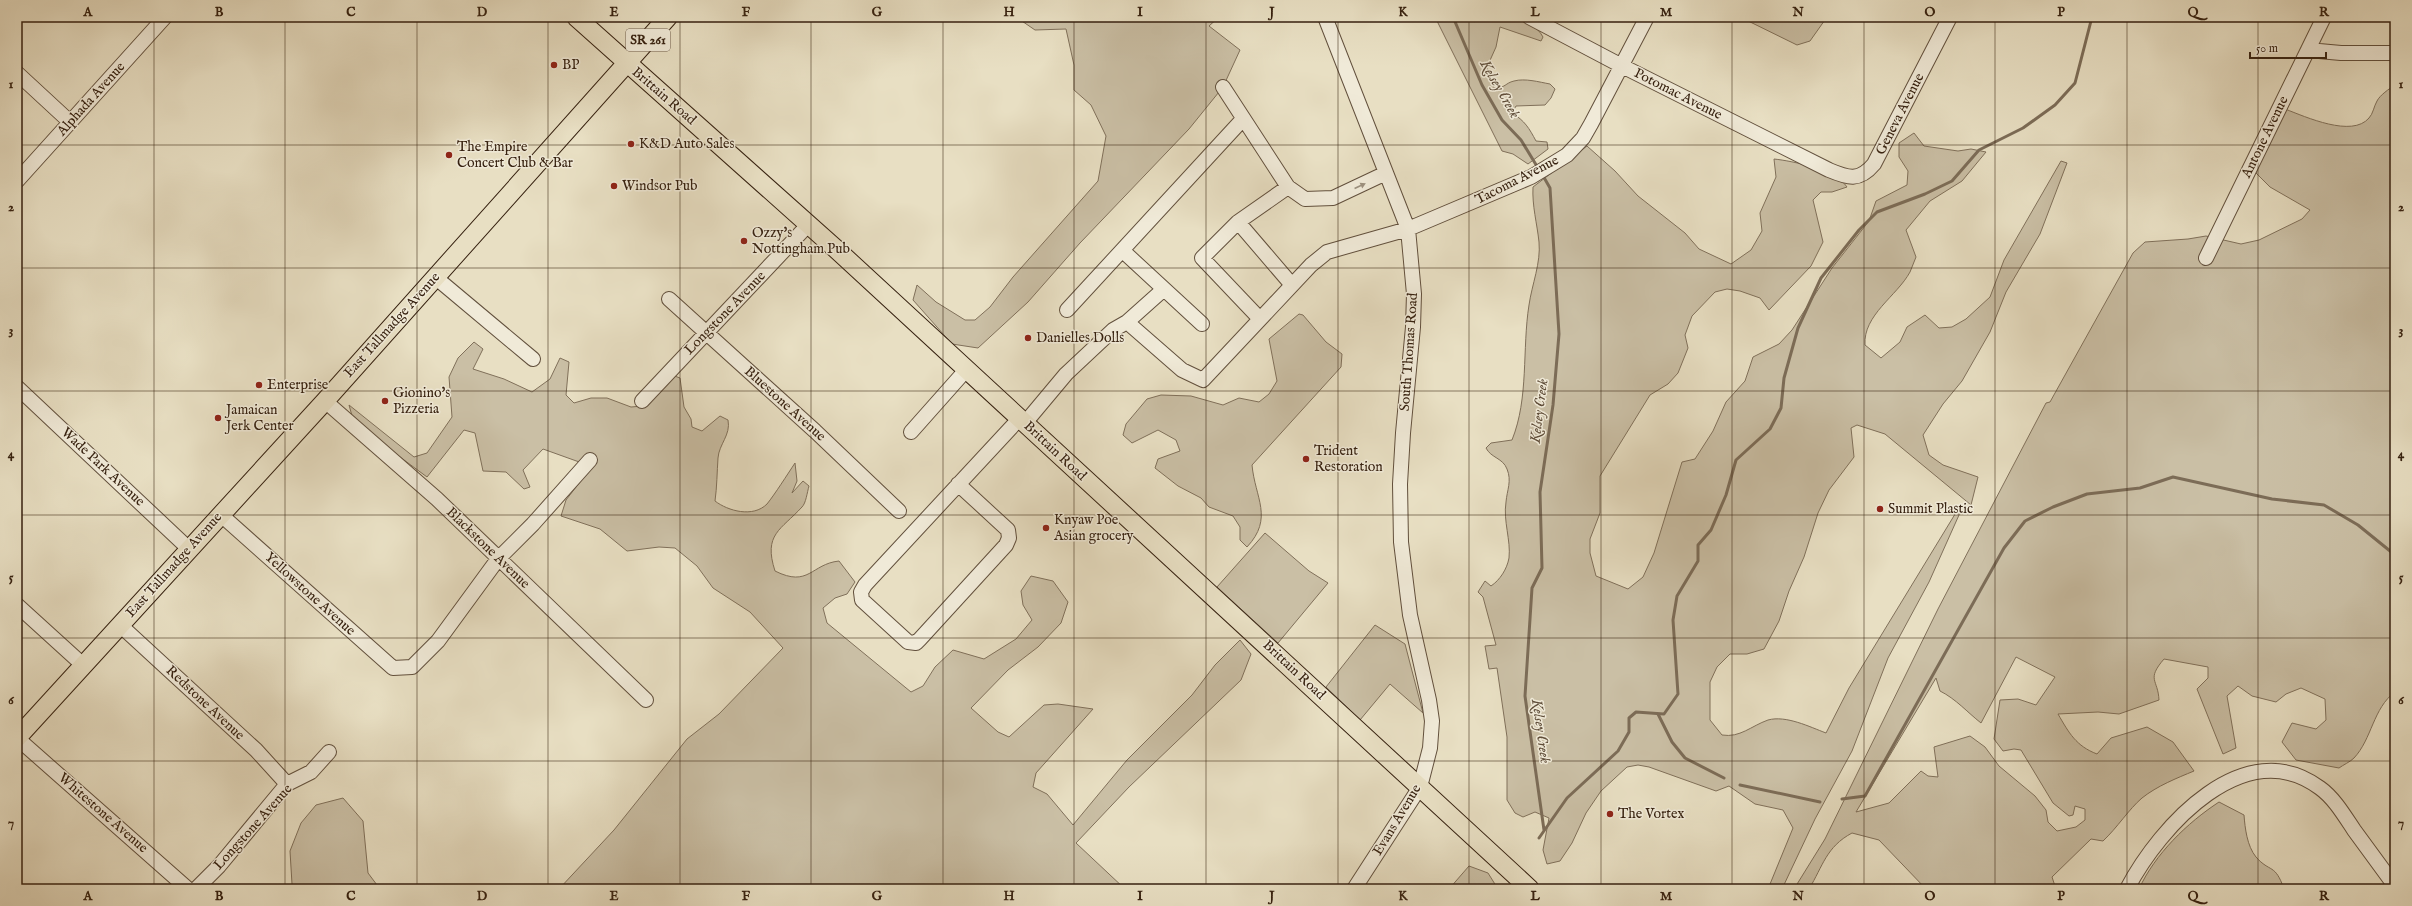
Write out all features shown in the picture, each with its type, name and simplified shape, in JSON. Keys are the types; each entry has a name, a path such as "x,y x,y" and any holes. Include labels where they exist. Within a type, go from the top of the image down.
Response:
{"main road":[{"name":"Brittain Road","path":"576,17 808,225 1022,420 1530,889"},
{"name":"East Tallmadge Avenue","path":"17,738 188,548 325,401 668,17"}],"street":[{"name":"Alphada Avenue","path":"17,181 165,17"},
{"name":"South Thomas Road","path":"1325,17 1408,229 1414,294 1403,433 1400,507 1403,564 1414,629"},
{"name":"Potomac Avenue","path":"1529,17 1622,66 1829,170"},
{"name":"Tacoma Avenue","path":"1127,322 1182,370 1203,380 1292,285 1326,252 1408,229 1532,177 1567,155 1583,138 1647,17"},
{"name":"Geneva Avenue","path":"1829,170 1844,176 1863,176 1874,164 1950,17"},
{"name":"Antone Avenue","path":"2206,258 2324,17"},
{"path":"2308,50 2341,53 2395,53"},
{"path":"17,73 70,122"},
{"path":"1223,88 1288,187 1305,199 1333,198 1386,173"},
{"path":"1067,310 1123,251 1243,119"},
{"path":"1260,319 1202,258 1238,222 1288,187"},
{"path":"1238,222 1292,285"},
{"name":"Longstone Avenue","path":"642,401 808,225"},
{"path":"1123,251 1202,324"},
{"path":"435,277 534,359"},
{"path":"958,484 1008,530 1009,538 1006,545 920,639 916,643 908,642 862,600 861,592 958,484 1066,374 1112,330 1127,322 1164,289"},
{"name":"Bluestone Avenue","path":"669,299 815,430 899,511"},
{"path":"911,432 966,370"},
{"name":"Wade Park Avenue","path":"17,387 188,548"},
{"name":"Blackstone Avenue","path":"325,401 437,499 646,700"},
{"path":"498,559 533,524 590,460"},
{"name":"Yellowstone Avenue","path":"220,514 393,668 402,669 412,667 438,641 498,559"},
{"path":"17,605 83,665"},
{"name":"Redstone Avenue","path":"120,625 256,750 287,784"},
{"name":"Evans Avenue","path":"1354,889 1420,787 1430,748 1432,722 1429,700 1414,629"},
{"name":"Whitestone Avenue","path":"17,738 188,889"},
{"name":"Longstone Avenue","path":"196,889 219,866 287,784 311,772 329,752"},
{"path":"2127,889 2153,847 2192,807 2217,787 2231,779 2249,773 2269,770 2293,773 2321,788 2342,812 2395,886"}],"shaded area":[{"path":"1016,17 1219,17 1209,26 1240,50 1223,87 1189,129 1080,243 1028,302 978,348 952,344 913,300 917,285 936,302 965,320 975,320 990,307 1013,277 1098,181 1106,136 1091,105 1074,90 1074,65 1066,29 1035,30"},
{"path":"1435,17 1471,17 1474,22 1480,17 1515,19 1531,25 1538,30 1543,37 1541,41 1500,27 1496,47 1487,67 1494,88 1501,87 1514,81 1523,80 1550,84 1555,89 1551,98 1545,105 1516,106 1512,113 1526,125 1536,141 1547,142 1548,149 1528,164 1513,154 1502,151"},
{"path":"1740,17 1827,17 1810,41 1797,45"},
{"path":"2395,85 2395,692 2382,706 2360,750 2354,758 2339,768 2296,760 2282,742 2292,723 2316,729 2326,720 2325,699 2301,688 2286,694 2276,702 2252,696 2238,686 2227,696 2236,748 2223,754 2197,689 2208,678 2208,667 2164,659 2155,671 2154,676 2159,700 2119,714 2098,712 2058,714 2078,743 2097,754 2111,738 2147,727 2173,742 2194,771 2174,779 2142,798 2103,841 2091,839 2052,877 2056,889 1926,889 1879,840 1852,833 1836,844 1826,858 1809,889 1794,889 1825,839 1938,609 2046,403 2050,402 2133,253 2145,242 2188,239 2206,236 2241,244 2259,240 2302,219 2310,210 2270,187 2256,173 2269,139 2285,109 2316,121 2340,126 2352,126 2361,124 2369,118 2378,99","holes":["2016,657 2055,677 2036,705 2018,699 2000,700 1994,739 2003,751 2014,749 2021,750 2053,803 2069,816 2073,815 2075,806 2085,809 2085,820 2076,827 2057,831 2048,822 2046,810 2035,796 1999,766 1985,747 1970,736 1934,747 1938,777 1928,776 1921,771 1889,803 1856,812 1936,678 1940,691 1946,694 1981,723"]},
{"path":"1914,133 1924,146 1958,151 1971,149 1986,152 1962,181 1930,201 1906,230 1916,257 1910,272 1875,315 1869,324 1866,334 1865,345 1881,358 1900,342 1907,327 1925,315 1939,328 1952,327 1966,319 1990,297 2004,260 2061,161 2067,163 2040,234 2006,292 1990,332 1962,381 1943,404 1923,435 1929,455 1943,465 1978,477 1971,505 1885,434 1857,425 1851,428 1854,457 1829,490 1818,513 1804,557 1789,591 1779,621 1764,649 1747,654 1730,654 1717,667 1710,682 1710,720 1722,735 1734,735 1762,722 1775,719 1798,722 1826,733 1849,688 1960,506 1959,515 1929,582 1888,658 1852,751 1815,819 1782,889 1768,889 1793,828 1783,810 1755,804 1729,786 1716,791 1649,767 1638,765 1627,767 1601,791 1586,813 1572,843 1560,861 1547,864 1543,850 1549,818 1535,812 1523,817 1515,813 1507,800 1507,737 1497,668 1489,669 1485,646 1496,645 1483,597 1478,592 1485,581 1491,586 1497,581 1505,570 1509,558 1505,509 1509,482 1508,473 1503,462 1491,454 1486,448 1491,443 1512,440 1521,407 1530,297 1539,258 1539,242 1533,201 1533,187 1587,146 1615,171 1638,196 1685,233 1699,249 1731,264 1751,250 1762,231 1760,213 1776,177 1774,159 1814,167 1834,176 1847,187 1832,192 1821,192 1813,200 1823,242 1811,266 1769,310 1760,298 1740,291 1727,289 1715,292 1692,316 1685,335 1688,348 1678,373 1668,384 1650,395 1600,476 1600,513 1590,539 1590,553 1596,576 1628,589 1643,577 1654,553 1682,462 1695,459 1713,431 1726,402 1745,381 1753,357 1779,344 1792,330 1832,268 1869,221 1876,201 1907,185 1908,171 1899,157 1899,143"},
{"path":"1299,314 1303,315 1326,342 1342,354 1341,367 1252,465 1261,508 1261,517 1260,527 1255,537 1247,547 1240,540 1240,527 1233,516 1209,507 1201,498 1178,486 1155,468 1158,459 1180,451 1176,440 1158,430 1132,443 1123,435 1126,424 1147,399 1161,395 1191,396 1223,405 1239,398 1259,402 1269,394 1277,381 1269,339"},
{"path":"474,342 483,349 473,369 504,379 532,392 550,379 560,358 569,362 566,395 574,403 591,398 607,398 631,407 643,406 672,375 680,378 684,407 691,419 692,427 702,431 720,416 728,420 728,430 720,448 718,458 715,501 727,508 741,512 748,512 761,508 767,504 795,463 797,481 792,493 803,481 809,486 803,505 776,534 773,541 771,549 775,571 786,576 803,576 822,566 839,561 855,582 847,594 835,598 823,608 827,623 911,692 923,686 935,667 953,650 984,659 1016,639 1032,620 1023,605 1021,591 1031,576 1053,581 1068,602 1061,623 1038,647 1008,670 971,708 998,732 1009,737 1044,705 1058,704 1093,709 1036,773 1033,787 1047,794 1073,825 1127,760 1192,695 1215,665 1240,640 1251,654 1241,680 1129,787 1076,843 1125,889 559,889 614,830 687,739 719,714 783,648 750,612 713,588 697,566 675,548 659,547 627,551 600,529 561,516 566,500 590,469 582,463 543,449 523,470 530,487 524,489 506,472 483,471 475,433 464,430 427,477 354,423 349,405 414,457 427,453 452,417 449,377 458,358"},
{"path":"1265,533 1309,571 1328,583 1278,643 1217,587"},
{"path":"1375,625 1405,644 1423,713 1390,684 1360,720 1326,687"},
{"path":"343,798 363,821 368,873 380,889 294,889 292,884 290,851 301,823 316,805"},
{"path":"2219,802 2244,815 2250,848 2261,862 2278,875 2284,889 2139,889 2154,864 2173,840 2207,810"},
{"path":"1469,866 1488,873 1498,889 1449,889"}],"waterway":[{"name":"Kelsey Creek","path":"1453,17 1482,85 1502,120 1521,140 1538,168"},
{"path":"1539,838 1567,798 1618,751 1629,732 1629,718 1636,712 1664,714 1678,694 1673,620 1677,596 1698,561 1698,545 1711,530 1726,495 1736,460 1770,429 1781,408 1784,378 1798,328 1821,278 1859,230 1877,212 1925,194 1952,181 1979,150 2023,128 2055,105 2075,83 2092,17"},
{"name":"Kelsey Creek","path":"1542,174 1550,188 1559,334 1553,405 1540,492 1542,568 1532,588 1525,696 1544,830"},
{"path":"1842,799 1865,796 2004,548 2025,521 2053,507 2087,494 2140,488 2173,477 2272,499 2324,505 2358,525 2395,555"},
{"path":"1658,714 1672,742 1685,758 1724,778"},
{"path":"1740,785 1820,802"}],"place":[{"name":"BP","path":"554,65"},
{"name":"K&D Auto Sales","path":"631,144"},
{"name":"The Empire Concert Club & Bar","path":"449,155"},
{"name":"Windsor Pub","path":"614,186"},
{"name":"Ozzy's Nottingham Pub","path":"744,241"},
{"name":"Danielles Dolls","path":"1028,338"},
{"name":"Enterprise","path":"259,385"},
{"name":"Gionino's Pizzeria","path":"385,401"},
{"name":"Jamaican Jerk Center","path":"218,418"},
{"name":"Trident Restoration","path":"1306,459"},
{"name":"Summit Plastic","path":"1880,509"},
{"name":"Knyaw Poe Asian grocery","path":"1046,528"},
{"name":"The Vortex","path":"1610,814"}]}
